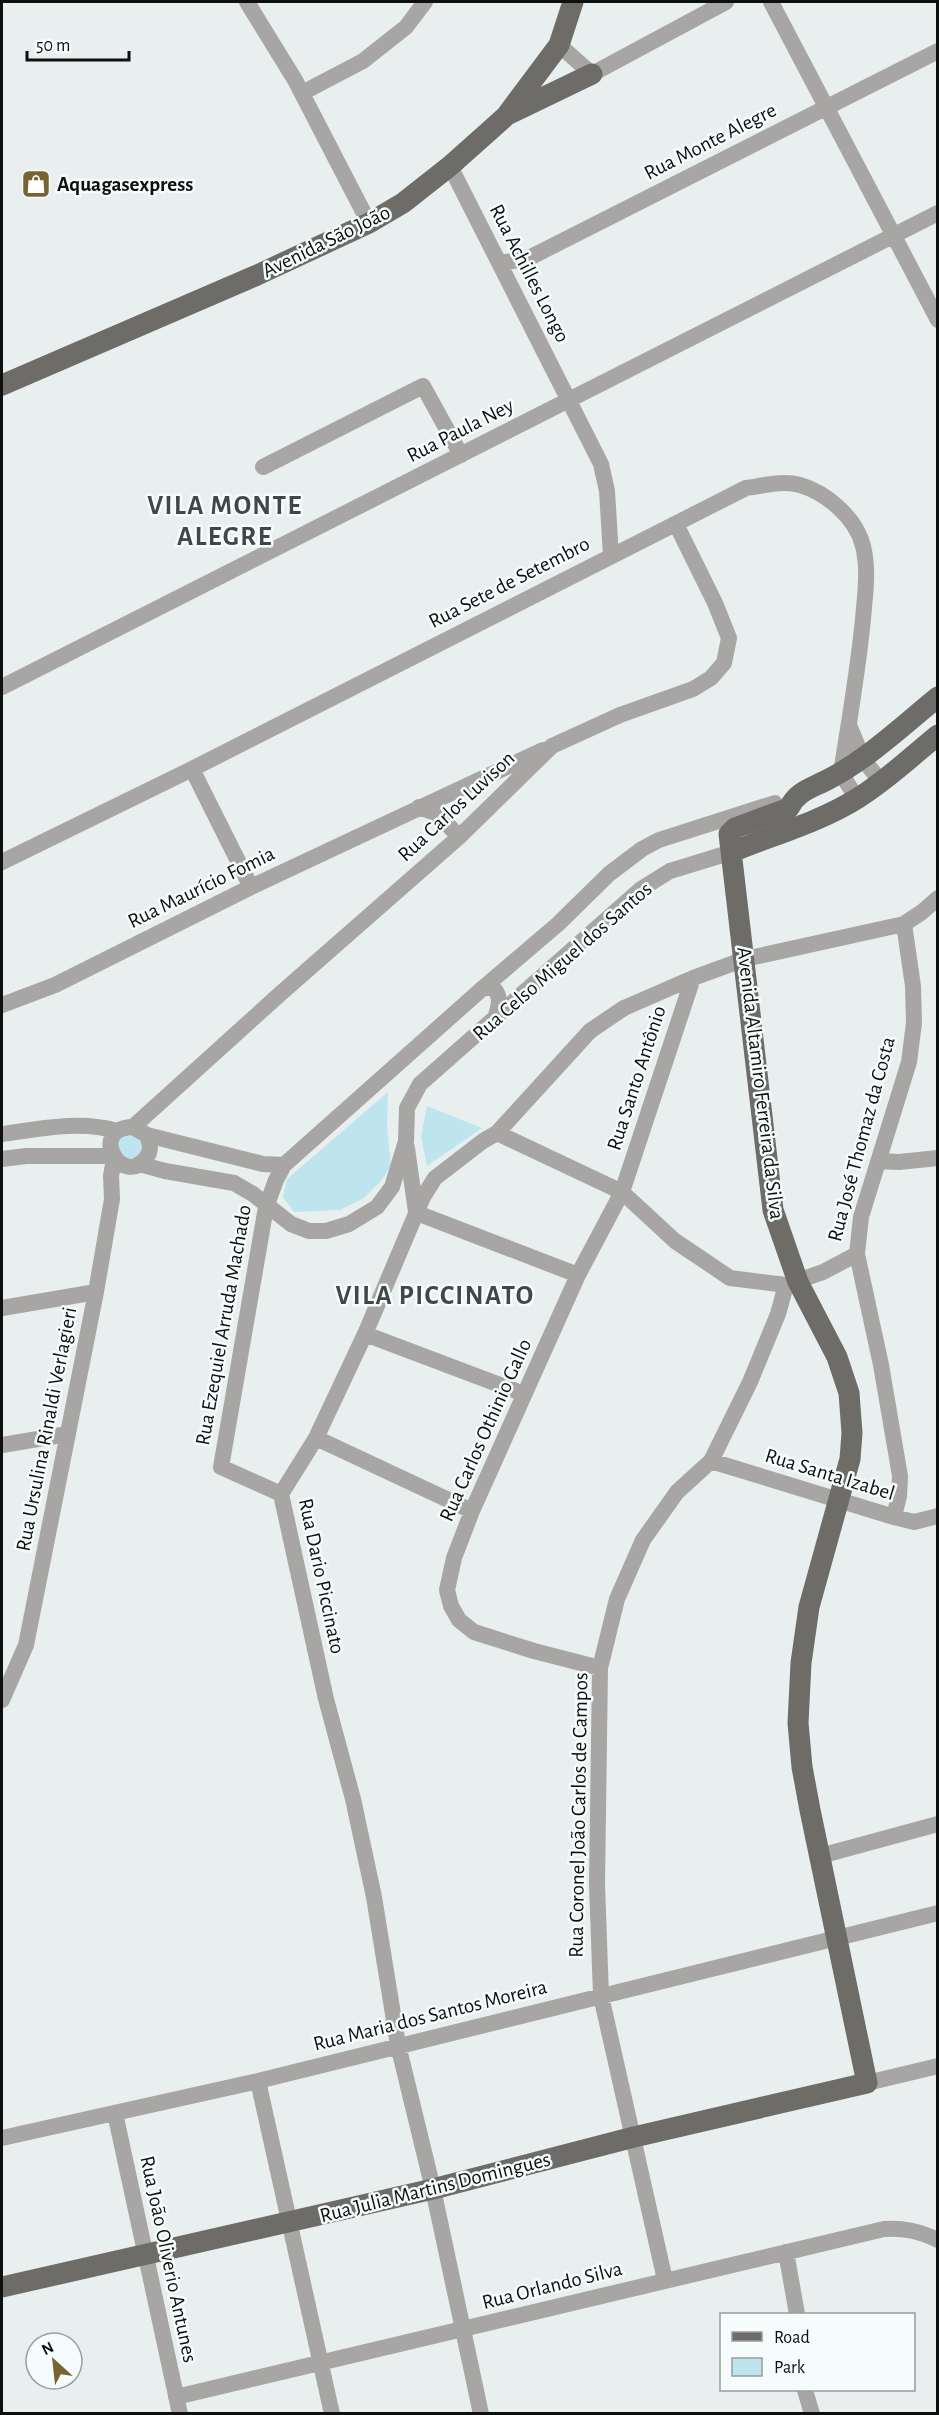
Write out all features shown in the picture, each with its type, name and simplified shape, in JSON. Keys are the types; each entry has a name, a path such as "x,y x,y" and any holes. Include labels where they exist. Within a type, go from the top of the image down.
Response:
{"main road":[{"name":"Avenida São João","path":"4,378 255,276 369,223 403,203 450,166 506,116 559,45 573,2"},
{"path":"506,116 592,74"},
{"name":"Rua Celso Miguel dos Santos","path":"795,796 863,759 938,697"},
{"name":"Rua Celso Miguel dos Santos","path":"732,852 857,799 881,782 936,734"},
{"path":"732,852 729,834 735,828 789,808 795,796"},
{"name":"Avenida Altamiro Ferreira da Silva","path":"732,852 773,1210 792,1284 837,1357 849,1393 852,1433 850,1459 809,1607 801,1663 798,1723 802,1767 819,1856 867,2083"},
{"name":"Rua Julia Martins Domingues","path":"2,2283 146,2255 433,2189 634,2137 867,2083"}],"street":[{"path":"247,2 302,93 369,223"},
{"path":"302,93 363,61 406,27 425,2"},
{"path":"559,45 592,74 726,2"},
{"path":"771,2 938,320"},
{"name":"Rua Monte Alegre","path":"499,263 526,259 938,51"},
{"name":"Rua Achilles Longo","path":"450,166 601,464 607,491 611,556"},
{"name":"Rua Paula Ney","path":"2,687 938,213"},
{"path":"263,467 423,386 460,455"},
{"name":"Rua Sete de Setembro","path":"2,862 192,769 746,488 780,483 799,484 825,496 850,520 862,544 867,571 860,654 841,773"},
{"name":"Rua Carlos Luvison","path":"132,1131 280,994 459,837 552,746 620,715 693,689 711,678 724,663 729,638 715,603 676,524"},
{"path":"848,724 863,759 881,782"},
{"name":"Rua Maurício Fomia","path":"2,1005 55,985 251,886 552,746"},
{"path":"192,769 251,886"},
{"path":"841,773 857,799"},
{"name":"Rua Celso Miguel dos Santos","path":"284,1165 558,924 609,874 642,849 659,840 795,796"},
{"path":"418,807 438,814 459,837"},
{"name":"Rua Celso Miguel dos Santos","path":"136,1165 165,1172 234,1182 291,1224 309,1231 326,1231 349,1224 377,1207 392,1188 406,1141 407,1108 420,1084 641,889 670,871 732,852"},
{"path":"904,924 938,898"},
{"name":"Rua Dario Piccinato","path":"481,2414 433,2189 398,2045 374,1897 326,1699 281,1494 316,1438 365,1334 423,1197 435,1178 497,1133 590,1031 624,1008 693,978 745,959 904,924"},
{"name":"Rua José Thomaz da Costa","path":"497,1133 622,1192 675,1241 730,1278 792,1284 823,1272 857,1254 861,1217 909,1062 914,1023 904,924"},
{"name":"Rua Santo Antônio","path":"622,1192 693,978"},
{"path":"483,988 493,988 498,993 500,1002 495,1019"},
{"path":"2,1134 63,1126 89,1126 132,1131 263,1164 284,1165"},
{"path":"132,1131 150,1148 145,1160 136,1165 120,1163 114,1157 111,1143 132,1131"},
{"path":"406,1141 417,1213 578,1275"},
{"path":"2,1158 114,1157"},
{"name":"Rua Ursulina Rinaldi Verlagieri","path":"2,1700 26,1645 96,1292 112,1198 111,1176 114,1157"},
{"path":"879,1161 899,1162 938,1158"},
{"name":"Rua Ursulina Rinaldi Verlagieri","path":"112,1198 136,1165"},
{"name":"Rua Ezequiel Arruda Machado","path":"281,1494 221,1467 266,1207 284,1165"},
{"name":"Rua Carlos Othinio Gallo","path":"600,1668 474,1632 459,1620 451,1606 447,1590 454,1558 472,1511 578,1275 622,1192"},
{"path":"857,1254 881,1365 900,1476 899,1496 894,1517"},
{"name":"Rua Coronel João Carlos de Campos","path":"665,2280 601,1996 597,1884 600,1668 617,1599 643,1540 677,1492 711,1461 750,1382 777,1314 792,1284"},
{"path":"2,1308 96,1292"},
{"path":"365,1334 524,1394"},
{"path":"2,1445 68,1434"},
{"path":"316,1438 472,1511"},
{"name":"Rua Santa Izabel","path":"711,1461 837,1501 914,1522 938,1516"},
{"path":"819,1856 938,1824"},
{"name":"Rua Maria dos Santos Moreira","path":"2,2138 258,2081 938,1913"},
{"path":"867,2083 938,2066"},
{"path":"258,2081 332,2414"},
{"name":"Rua João Oliverio Antunes","path":"115,2113 178,2405"},
{"name":"Rua Orlando Silva","path":"178,2405 321,2364 884,2229 904,2228 922,2232 938,2240"},
{"path":"786,2252 797,2313"},
{"path":"805,2391 812,2414"}],"green space":[{"path":"388,1092 387,1127 391,1166 380,1182 364,1198 340,1210 294,1212 283,1197 287,1179"},
{"path":"427,1106 482,1128 427,1166 421,1137"},
{"path":"126,1132 144,1142 138,1158 121,1158 116,1141"}],"place":[{"name":"Aquagasexpress","path":"36,184"}],"district":[{"name":"VILA MONTE ALEGRE","path":"225,520"},
{"name":"VILA PICCINATO","path":"435,1295"}]}
